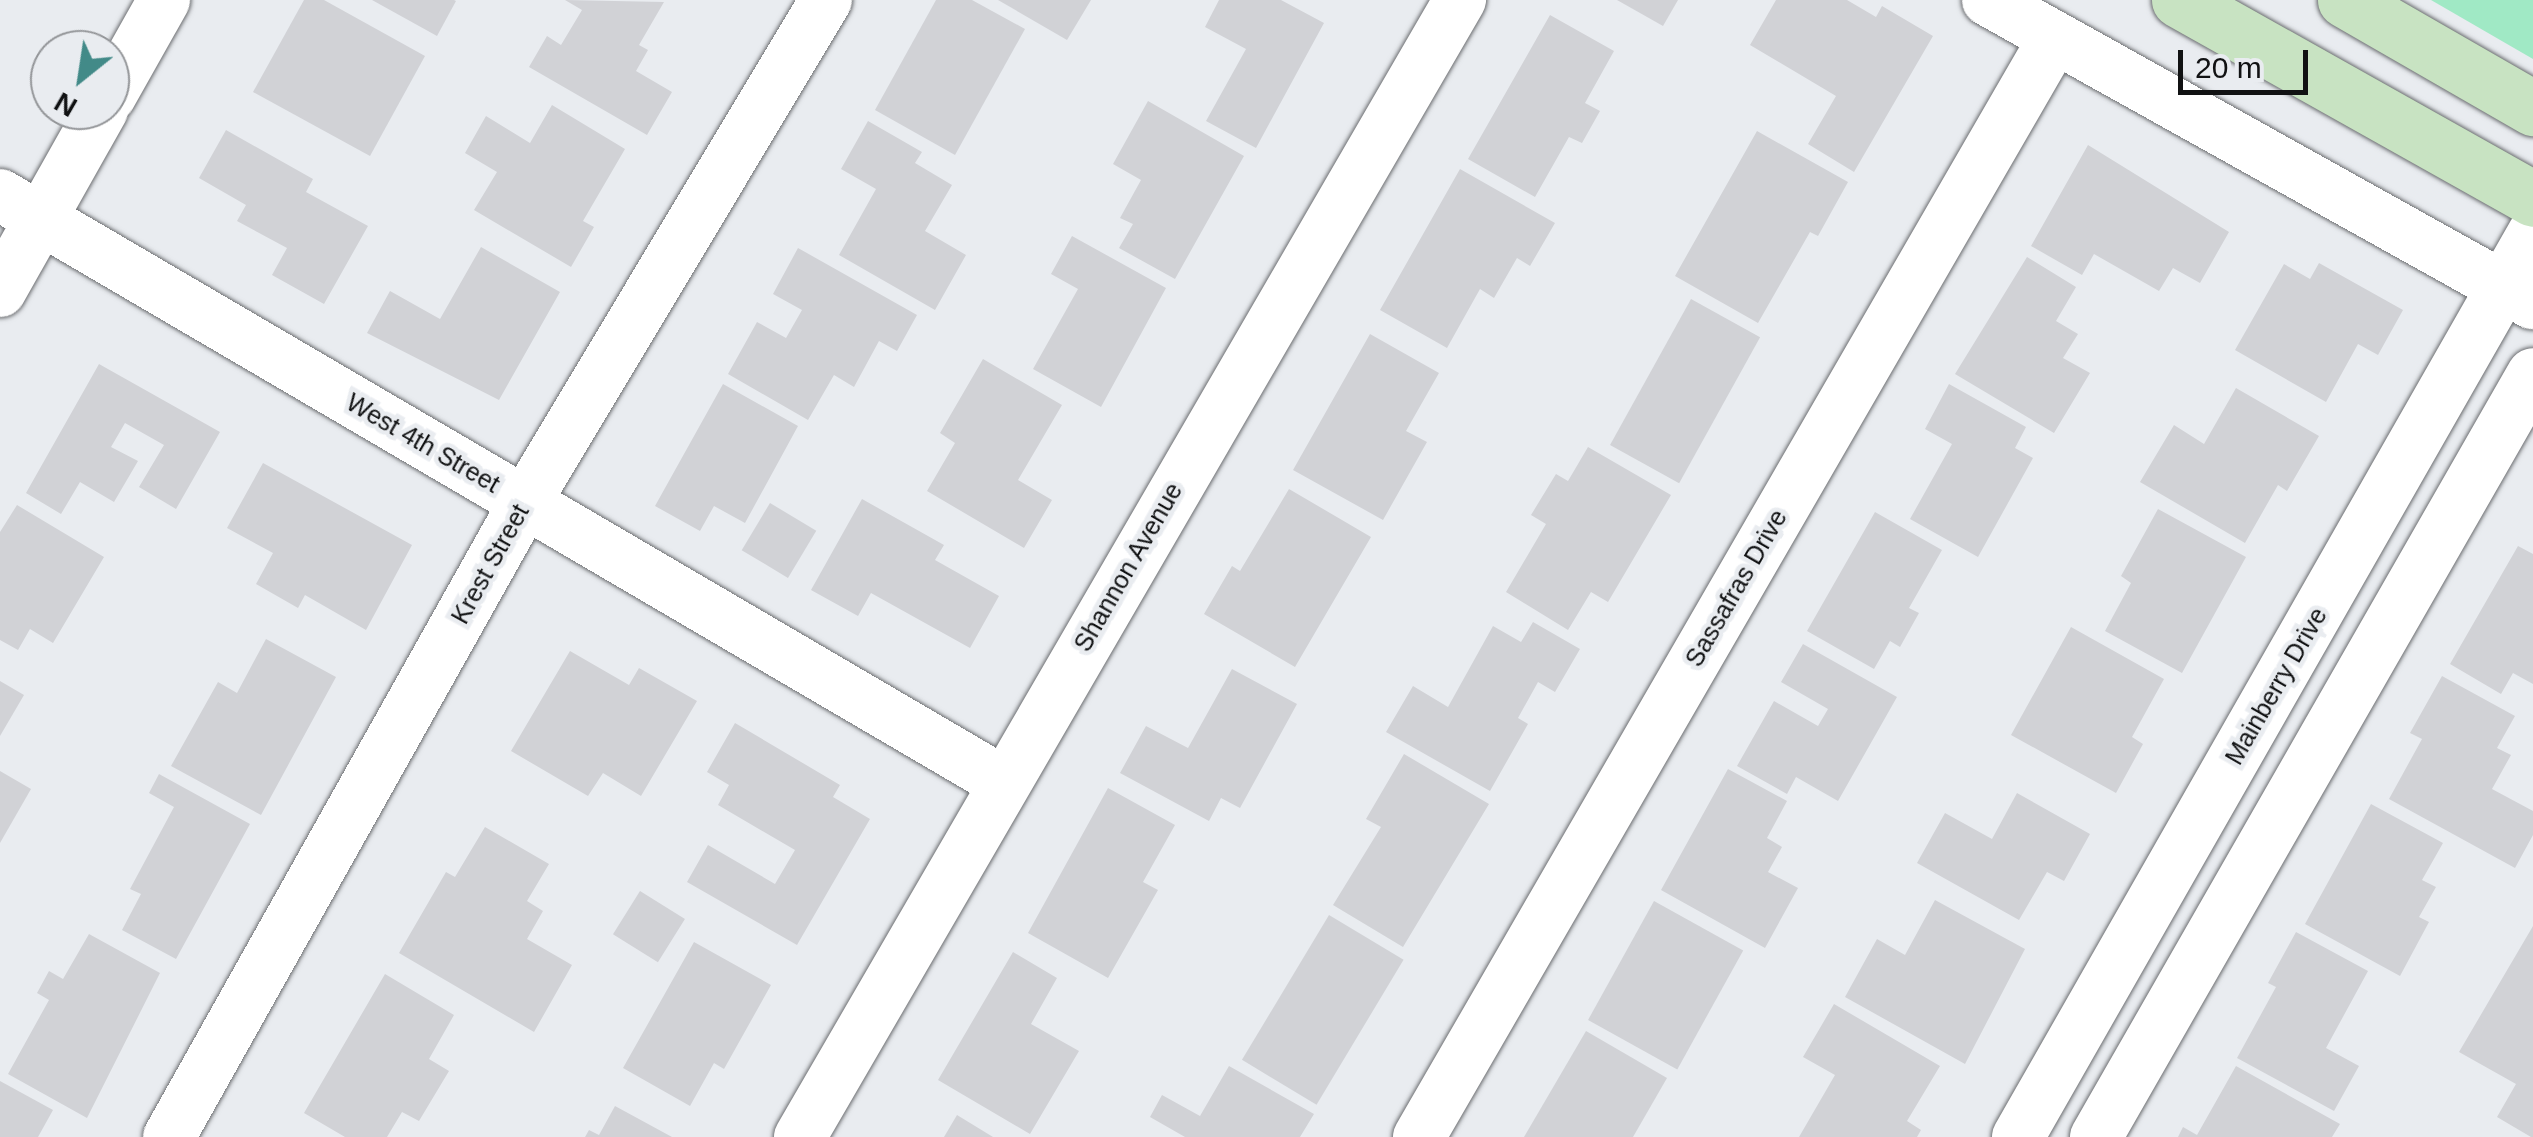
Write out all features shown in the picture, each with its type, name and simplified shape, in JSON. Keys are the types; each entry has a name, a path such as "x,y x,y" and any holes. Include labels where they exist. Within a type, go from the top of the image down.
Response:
{"main road":[{"path":"2178,0 2533,199"},
{"path":"2345,0 2533,108"}],"street":[{"path":"130,60 164,0"},
{"name":"Krest Street","path":"169,1137 525,502 826,0"},
{"name":"Shannon Avenue","path":"800,1137 1002,782 1460,0"},
{"path":"1988,0 2518,295"},
{"name":"Sassafras Drive","path":"1419,1137 2054,39"},
{"path":"0,291 20,207 85,130"},
{"name":"West 4th Street","path":"20,207 1002,782"},
{"name":"Mainberry Drive","path":"2018,1137 2518,295 2533,234"},
{"path":"2096,1137 2533,374"}],"green space":[{"path":"2431,0 2533,0 2533,59"}],"building":[{"path":"304,0 324,0 425,56 370,156 253,92"},
{"path":"372,0 454,0 456,1 437,36"},
{"path":"565,0 664,2 639,45 648,50 636,71 672,92 647,135 529,67 547,36 561,45 582,10"},
{"path":"936,0 972,0 1025,29 955,155 875,110"},
{"path":"998,0 1091,0 1067,40"},
{"path":"1219,0 1281,0 1324,23 1256,148 1206,121 1246,49 1205,27"},
{"path":"1617,0 1678,0 1663,26"},
{"path":"1776,0 1847,0 1876,17 1882,6 1933,36 1854,172 1808,144 1836,96 1750,45"},
{"path":"1550,15 1614,51 1585,103 1600,111 1582,143 1569,137 1535,197 1468,159"},
{"path":"1148,101 1244,156 1175,279 1119,248 1133,224 1120,218 1141,180 1113,164"},
{"path":"552,105 625,149 583,221 594,227 571,267 474,210 497,172 465,153 486,116 530,143"},
{"path":"868,121 922,152 915,163 952,185 925,231 966,255 935,310 839,255 876,189 841,169"},
{"path":"226,130 313,179 306,192 368,226 324,304 272,275 287,248 237,221 246,205 199,178"},
{"path":"1757,131 1848,182 1818,236 1810,232 1758,323 1675,276"},
{"path":"2088,145 2229,232 2200,283 2173,268 2159,291 2094,254 2082,275 2031,246"},
{"path":"1460,169 1555,223 1530,266 1517,258 1494,298 1480,289 1447,348 1380,310"},
{"path":"1072,236 1166,288 1101,407 1033,369 1078,289 1051,274"},
{"path":"481,247 560,292 499,400 367,333 390,291 440,319"},
{"path":"798,248 917,315 897,351 879,341 854,387 834,375 808,420 728,374 757,322 786,338 802,310 773,294"},
{"path":"2027,257 2076,287 2056,321 2078,334 2063,358 2090,373 2054,433 1955,374"},
{"path":"2319,263 2403,310 2378,355 2358,344 2326,402 2235,350 2284,264 2310,279"},
{"path":"1691,299 1760,337 1679,483 1610,445"},
{"path":"1370,334 1439,373 1406,431 1427,442 1383,520 1293,470"},
{"path":"983,359 1062,405 1018,480 1052,500 1024,548 927,491 955,443 940,433"},
{"path":"99,364 220,432 176,509 139,487 164,445 125,423 111,447 138,461 114,502 80,482 61,514 26,493"},
{"path":"723,384 798,426 745,523 714,506 700,531 655,506"},
{"path":"1949,384 2026,427 2015,448 2033,458 1978,557 1910,519 1952,444 1925,429"},
{"path":"2236,388 2319,436 2287,491 2278,485 2245,543 2140,482 2174,425 2204,444"},
{"path":"1588,447 1671,495 1608,602 1591,592 1568,630 1506,592 1546,524 1531,515 1556,474 1568,481"},
{"path":"263,463 412,545 366,630 305,595 298,608 256,584 273,553 227,528"},
{"path":"1289,489 1371,537 1295,667 1204,614 1232,566 1240,571"},
{"path":"862,499 944,545 935,560 999,596 970,648 871,593 858,616 811,590"},
{"path":"770,503 816,531 788,578 742,550"},
{"path":"17,505 104,557 53,643 30,629 18,650 0,640 0,532"},
{"path":"2158,509 2246,557 2182,673 2105,631 2131,583 2121,576"},
{"path":"1875,512 1942,550 1909,608 1919,613 1900,647 1890,641 1874,669 1807,631"},
{"path":"2518,546 2533,554 2533,684 2513,673 2501,694 2450,664"},
{"path":"1533,622 1580,649 1555,692 1538,682 1518,718 1528,724 1490,791 1386,732 1413,686 1448,707 1493,626 1521,642"},
{"path":"2071,627 2164,679 2132,737 2143,744 2116,793 2011,735"},
{"path":"266,639 336,677 261,815 171,766 218,682 237,693"},
{"path":"1803,644 1897,697 1838,801 1796,777 1787,794 1737,766 1774,701 1818,726 1828,709 1781,682"},
{"path":"570,651 629,685 639,668 697,701 641,796 603,773 588,796 511,751"},
{"path":"1232,669 1297,704 1240,808 1221,798 1209,821 1120,773 1146,726 1188,748"},
{"path":"2442,676 2515,716 2497,748 2511,755 2492,789 2533,811 2533,835 2515,868 2389,799 2422,739 2410,733"},
{"path":"0,681 24,695 0,736"},
{"path":"735,723 840,785 833,797 870,819 797,945 687,882 708,845 775,884 795,850 718,805 729,785 707,772"},
{"path":"1404,754 1489,804 1403,947 1333,905 1381,827 1366,819"},
{"path":"1728,769 1787,801 1767,838 1782,847 1768,872 1798,888 1765,948 1661,890"},
{"path":"0,771 31,789 0,843"},
{"path":"159,774 250,824 176,959 122,930 141,894 130,889 174,807 149,793"},
{"path":"1108,788 1175,825 1143,882 1158,890 1108,978 1028,933"},
{"path":"2017,793 2090,834 2064,881 2047,872 2019,920 1917,863 1945,813 1992,839"},
{"path":"2371,804 2443,843 2422,880 2436,887 2419,917 2429,922 2400,976 2305,924"},
{"path":"485,827 549,864 527,901 543,911 527,939 572,965 534,1032 399,953 446,872 455,877"},
{"path":"640,891 685,919 658,962 613,934"},
{"path":"1935,900 2025,949 1965,1064 1845,997 1877,939 1905,955"},
{"path":"1654,901 1743,950 1677,1069 1588,1020"},
{"path":"1329,915 1404,960 1317,1105 1242,1060"},
{"path":"2533,926 2531,1137 2497,1117 2516,1084 2459,1052"},
{"path":"2296,932 2368,971 2326,1048 2359,1066 2334,1111 2237,1058 2276,987 2268,983"},
{"path":"89,934 160,973 87,1118 8,1074 49,1000 37,993 49,971 63,979"},
{"path":"694,942 771,985 724,1069 714,1063 690,1106 623,1068"},
{"path":"1013,952 1057,978 1031,1024 1079,1051 1030,1134 938,1080"},
{"path":"385,974 454,1015 429,1059 449,1071 419,1121 402,1112 387,1137 345,1137 304,1113"},
{"path":"1834,1004 1940,1066 1907,1121 1921,1130 1917,1137 1799,1137 1835,1075 1803,1057"},
{"path":"1586,1031 1667,1078 1633,1137 1524,1137"},
{"path":"1229,1066 1314,1114 1300,1137 1185,1137 1150,1117 1162,1095 1200,1116"},
{"path":"2236,1066 2340,1124 2332,1137 2178,1137 2183,1127 2197,1135"},
{"path":"0,1081 53,1110 38,1137 0,1137"},
{"path":"615,1106 672,1137 585,1137 589,1130 599,1135"},
{"path":"957,1115 993,1137 944,1137"}]}
